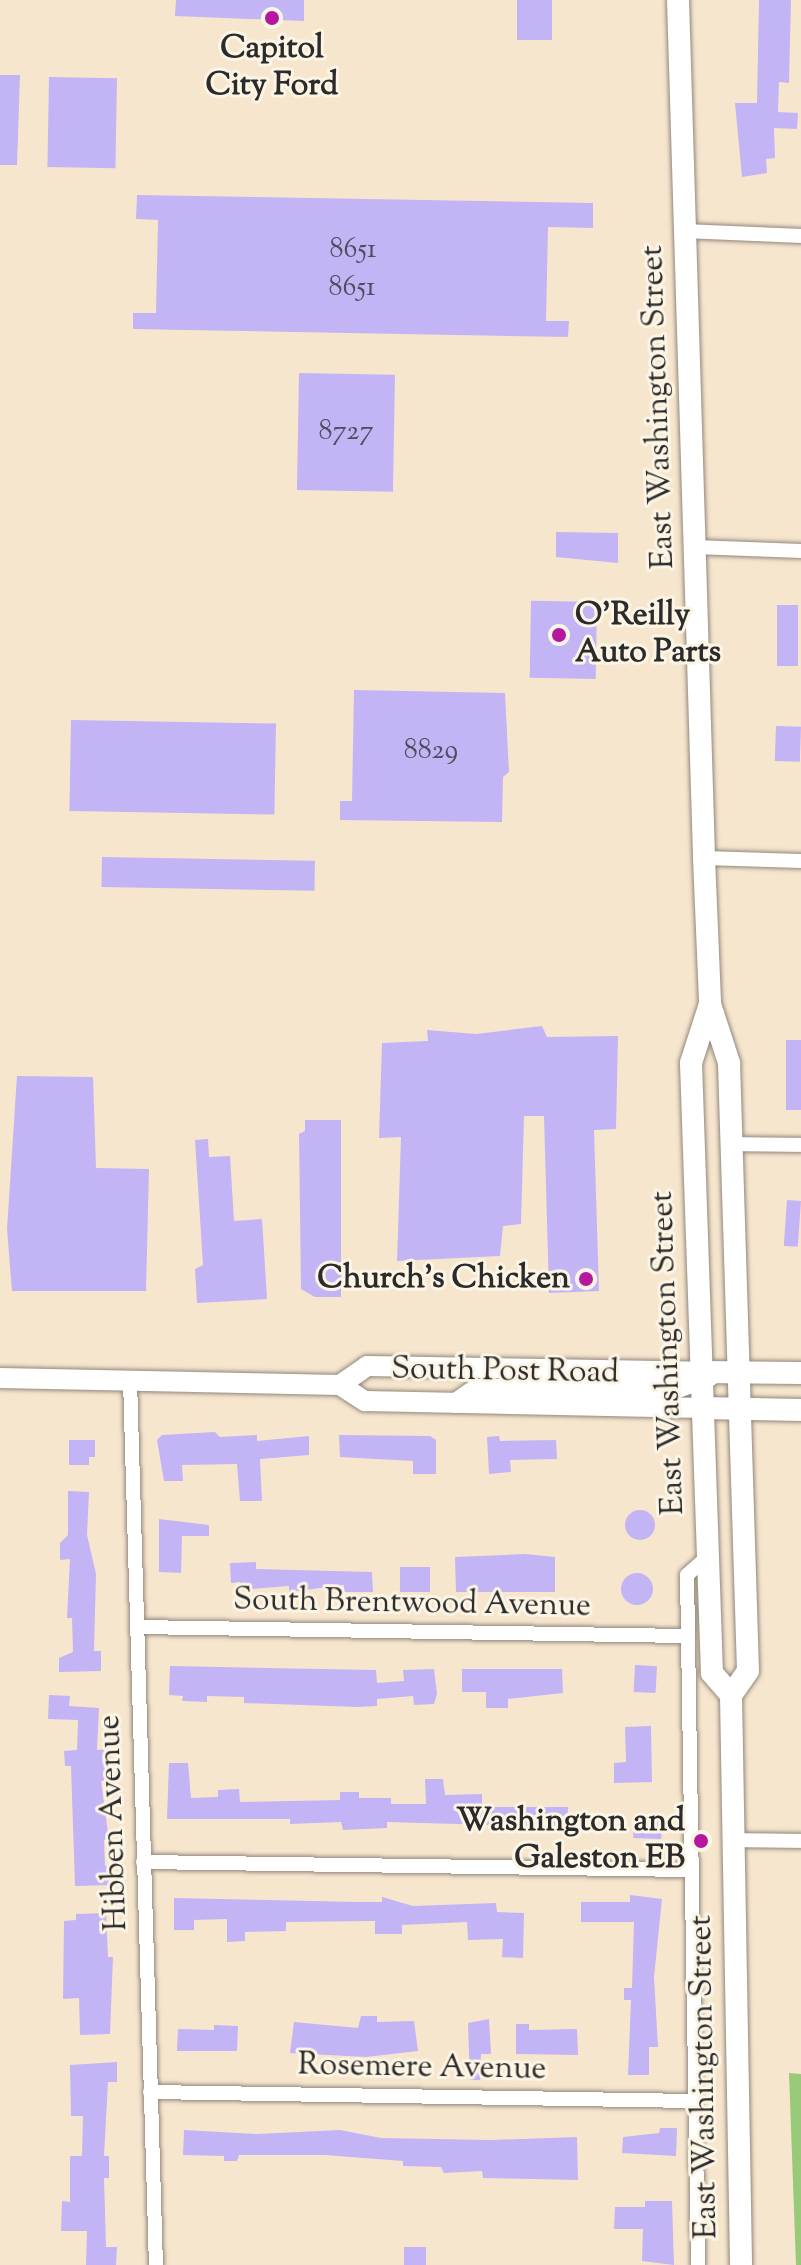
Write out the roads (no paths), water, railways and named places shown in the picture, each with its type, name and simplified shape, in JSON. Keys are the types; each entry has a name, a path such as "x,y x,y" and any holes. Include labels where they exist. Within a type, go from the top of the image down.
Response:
{"main road":[{"name":"East Washington Street","path":"678,0 710,1004 729,1063 738,1348 715,1374"},
{"name":"East Washington Street","path":"710,1004 691,1063 715,1374 748,1671 731,1695 741,2265"},
{"name":"South Post Road","path":"340,1385 367,1366 715,1374"},
{"path":"456,1403 476,1389 680,1387 715,1374 801,1373"},
{"name":"East Washington Street","path":"715,1374 721,1409 708,1556 712,1673 731,1695"},
{"name":"South Post Road","path":"0,1378 340,1385 365,1401 721,1409"},
{"path":"721,1409 801,1410"}],"street":[{"path":"685,231 801,236"},
{"path":"695,547 801,551"},
{"path":"704,858 801,861"},
{"path":"731,1144 801,1145"},
{"name":"Hibben Avenue","path":"130,1380 156,2265"},
{"path":"698,2265 687,1575 708,1556"},
{"name":"South Brentwood Avenue","path":"137,1627 687,1636"},
{"path":"733,1840 801,1841"},
{"path":"143,1862 691,1870"},
{"name":"Rosemere Avenue","path":"150,2092 693,2101"}],"place":[{"name":"Capitol City Ford","path":"272,18"},
{"name":"O'Reilly Auto Parts","path":"559,635"},
{"name":"Church's Chicken","path":"586,1279"},
{"name":"Washington and Galeston EB","path":"701,1841"}]}
